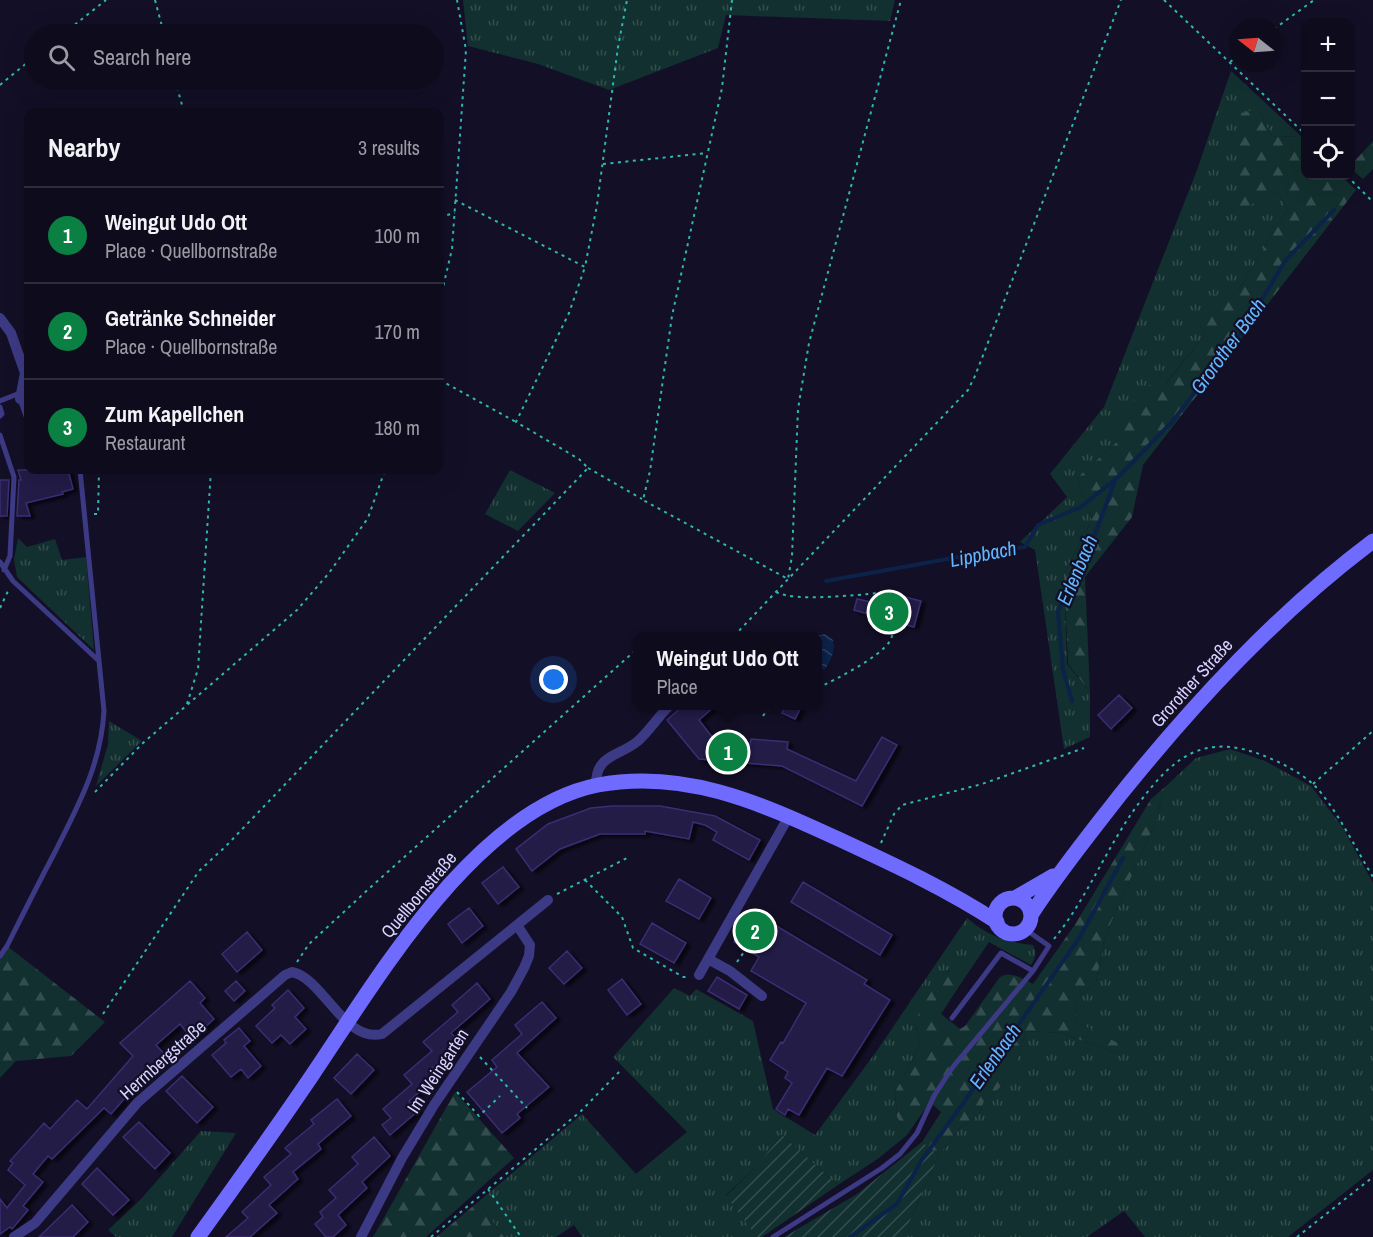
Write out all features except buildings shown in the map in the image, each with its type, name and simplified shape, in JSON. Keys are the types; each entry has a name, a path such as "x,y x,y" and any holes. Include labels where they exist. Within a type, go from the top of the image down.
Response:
{"main road":[{"name":"Grorother Straße","path":"1028,922 1060,871 1144,766 1220,679 1293,609 1373,541"},
{"name":"Quellbornstraße","path":"198,1237 314,1074 347,1022 440,895 515,824 544,805 569,793 596,786 637,781 678,782 727,794 789,816 875,856 960,898 996,922"},
{"name":"Grorother Straße","path":"1009,899 1060,871"},
{"name":"Quellbornstraße","path":"960,898 985,901 1009,899"},
{"path":"1009,899 1026,904 1028,922 1016,933 1007,932 996,922 997,908 1009,899"}],"street":[{"path":"0,318 11,333 24,370"},
{"path":"20,396 24,383"},
{"path":"596,786 597,773 602,763 637,741 665,710"},
{"path":"699,975 789,816"},
{"path":"292,972 302,976 347,1022 361,1032 374,1036 382,1034 548,900"},
{"name":"Im Weingarten","path":"361,1237 402,1158 449,1083 511,992 529,956 529,941 517,925"},
{"path":"708,959 730,971 762,996"},
{"name":"Herrnbergstraße","path":"14,1237 35,1223 138,1102 285,975 292,972"}],"lane":[{"path":"0,401 20,396 24,409"},
{"path":"0,406 2,414 0,416"},
{"path":"0,435 14,477 10,556 4,570"},
{"path":"0,956 82,799 99,756 103,735 104,711 80,474"},
{"path":"0,562 13,581 99,661"},
{"path":"773,1237 882,1168 900,1154 917,1133 934,1096 952,1068 1033,971 1049,946 1028,922"},
{"path":"952,1018 1001,953 1033,971"}],"path":[{"path":"76,24 106,0"},
{"path":"155,0 161,24"},
{"path":"444,283 452,249 466,50 457,0"},
{"path":"516,422 569,313 585,267 597,205 618,47 627,0"},
{"path":"643,500 650,471 672,316 722,88 732,0"},
{"path":"788,579 792,556 798,409 809,343 901,0"},
{"path":"738,632 968,390 1121,0"},
{"path":"1164,0 1229,61"},
{"path":"1283,22 1314,0"},
{"path":"0,85 24,65"},
{"path":"1240,72 1301,131"},
{"path":"178,90 183,108"},
{"path":"603,164 708,153"},
{"path":"1351,180 1373,202"},
{"path":"455,200 585,267"},
{"path":"444,216 455,213"},
{"path":"444,382 579,459 588,468 643,500 788,579"},
{"path":"104,1014 199,871 226,846 588,468"},
{"path":"85,516 98,514 99,474"},
{"path":"186,707 198,669 211,474"},
{"path":"82,799 95,791 142,743 297,610 329,573 368,518 384,474"},
{"path":"0,608 13,581"},
{"path":"776,592 783,596 841,596 879,593"},
{"path":"822,686 848,673 884,648 895,628"},
{"path":"292,972 309,944 633,652"},
{"path":"763,716 767,710"},
{"path":"1313,784 1373,731"},
{"path":"1049,946 1069,920 1138,804 1156,782 1173,765 1187,756 1213,746 1238,747 1276,761 1313,784 1326,799 1373,877"},
{"path":"875,856 894,814 902,806 982,784 1084,748"},
{"path":"548,900 627,858"},
{"path":"585,880 622,917 633,948 683,977 699,975"},
{"path":"730,971 746,949"},
{"path":"472,1048 527,1108"},
{"path":"431,1237 581,1111 620,1071"},
{"path":"449,1083 479,1116 500,1096"},
{"path":"1297,1237 1373,1177"},
{"path":"488,1189 521,1237"}],"green space":[{"path":"463,0 895,0 890,21 726,15 718,48 609,90 538,64 468,46"},
{"path":"1231,72 1301,136 1272,137 1258,109 1237,210 1278,192 1287,210 1238,291 1200,326 1205,335 1119,440 1077,478 1092,520 1064,574 1067,664 1090,692 1090,737 1064,749 1035,550 1020,542 1067,497 1050,474 1104,407 1197,170"},
{"path":"1258,109 1272,137 1301,136 1301,180 1345,180 1356,190 1143,465 1132,517 1085,577 1090,692 1068,664 1064,574 1092,520 1077,478 1119,440 1113,421 1149,385 1166,383 1205,335 1200,326 1213,295 1238,291 1287,210 1278,192 1237,211 1241,113"},
{"path":"1373,141 1373,169 1363,179 1355,172 1355,161"},
{"path":"510,470 555,493 518,531 485,514"},
{"path":"18,538 27,547 55,539 62,560 86,557 94,650 17,577 14,559"},
{"path":"109,721 142,741 96,786 108,744"},
{"path":"1230,749 1265,761 1311,786 1343,828 1373,883 1373,1170 1288,1237 1145,1237 1124,1211 1087,1237 909,1237 908,1225 939,1155 959,1129 980,1113 984,1101 1007,1079 1016,1062 1026,1031 1062,1033 1115,1053 1119,1044 1076,1022 1075,1000 1096,982 1105,936 1156,821 1164,788 1196,758"},
{"path":"1164,788 1156,821 1105,936 1096,982 1075,1000 1076,1022 1120,1044 1115,1053 1062,1033 1026,1031 1016,1062 1007,1079 984,1101 980,1113 959,1129 939,1155 922,1142 941,1112 930,1102 907,1135 897,1117 895,1092 920,1046 915,1022 928,993 949,970 964,979 941,1014 960,1029 965,1026 1000,977 1008,974 1033,984 1074,926 1151,799"},
{"path":"967,918 997,937 1033,945 1035,955 1031,965 989,942 964,979 948,970 915,1022 920,1046 895,1092 897,1117 907,1135 879,1158 838,1185 782,1135 753,1170 726,1195 757,1237 582,1237 574,1225 556,1237 504,1237 478,1202 582,1114 636,1174 687,1132 613,1057 674,988 690,996 696,989 753,1021 773,1109 815,1135 878,1049"},
{"path":"7,946 105,1022 71,1056 16,1061 0,1078 0,956"},
{"path":"455,1092 514,1158 426,1237 373,1237"},
{"path":"201,1131 236,1133 172,1237 116,1237 108,1230 140,1200"},
{"path":"782,1135 838,1185 762,1237 757,1237 726,1196 753,1170"},
{"path":"922,1142 939,1155 908,1225 909,1237 784,1237 857,1194"},
{"path":"478,1202 504,1237 436,1237"}],"water":[{"path":"825,634 833,640 834,648 824,670 822,669 822,635"}],"waterway":[{"name":"Grorother Bach","path":"826,581 1025,547 1038,525 1081,507 1117,478 1171,423 1242,332 1285,261 1334,210"},
{"name":"Erlenbach","path":"1072,701 1063,670 1058,611 1092,542 1116,478"},
{"name":"Erlenbach","path":"850,1237 897,1204 921,1161 1080,937 1123,858"}],"place":[{"name":"Zum Kapellchen","path":"889,612"},
{"name":"Weingut Udo Ott","path":"728,752"},
{"name":"Getränke Schneider","path":"755,931"}],"water label":[{"name":"Lippbach","path":"983,554"}]}
